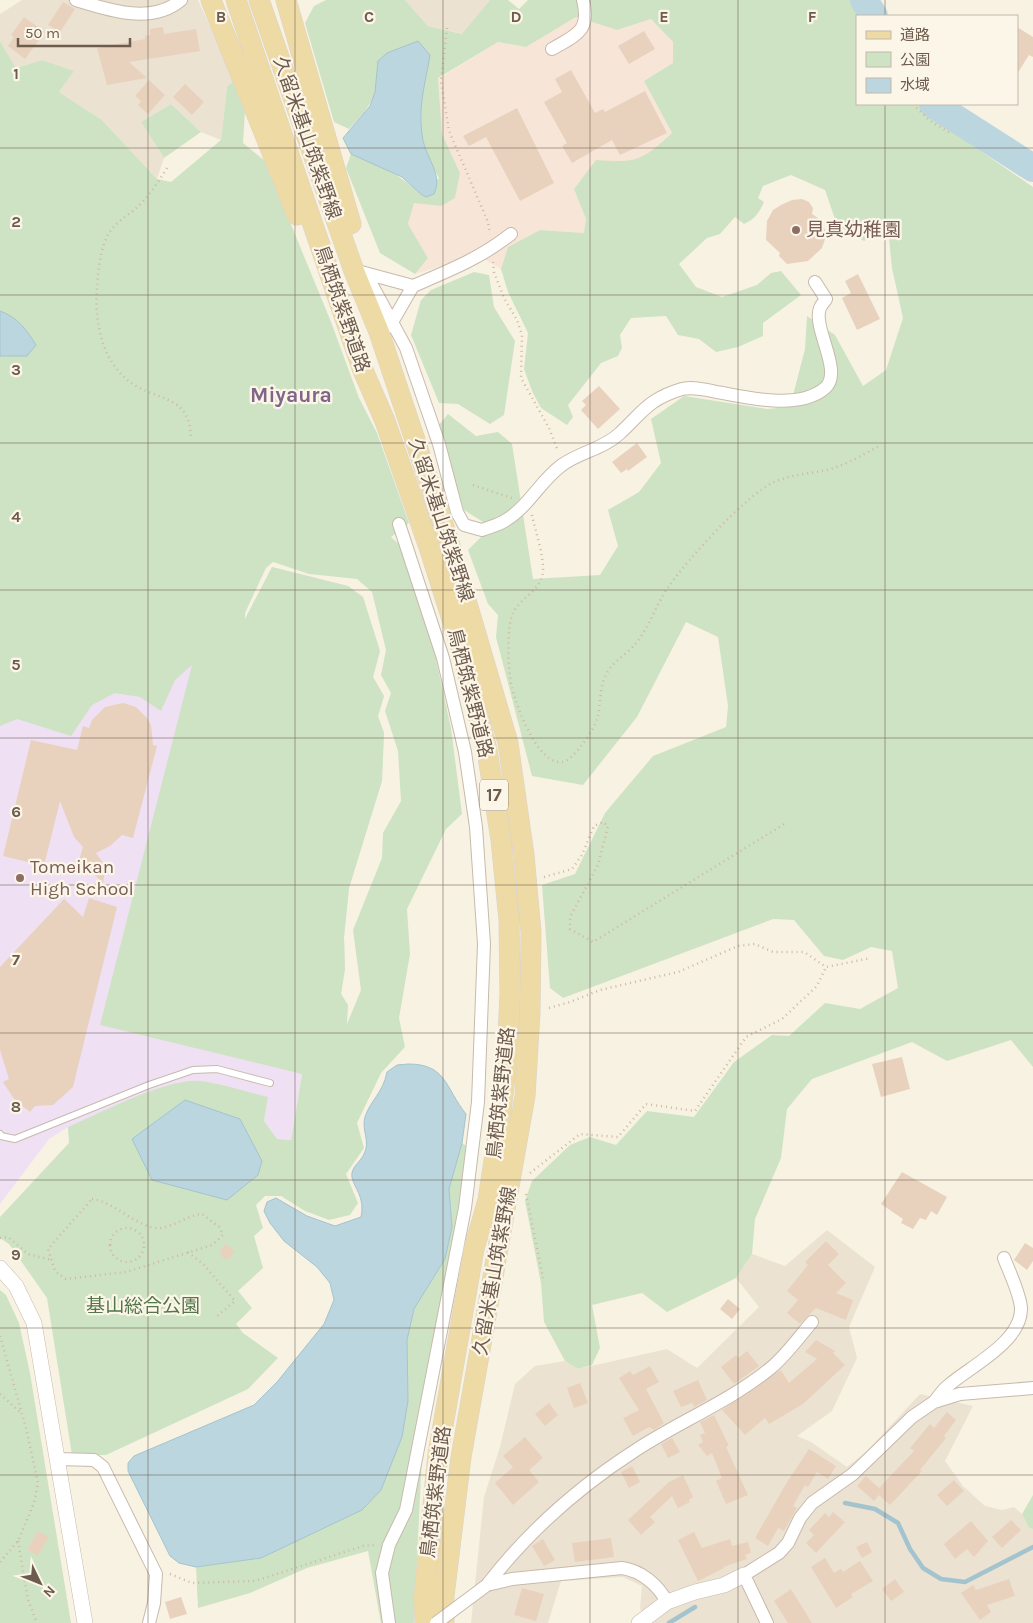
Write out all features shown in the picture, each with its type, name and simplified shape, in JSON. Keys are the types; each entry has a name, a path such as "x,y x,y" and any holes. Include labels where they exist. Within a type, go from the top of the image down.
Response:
{"main road":[{"path":"211,0 323,280 362,368"},
{"name":"鳥栖筑紫野道路","path":"236,0 362,368 385,421 430,550 463,654 487,750 501,840 509,920 510,993 507,1061 488,1200 474,1249 438,1454 434,1596"},
{"name":"久留米基山筑紫野線","path":"259,0 360,272 385,328 508,743 524,855 531,932 530,1013 525,1096 461,1457 434,1596 444,1623"},
{"path":"286,0 360,272"},
{"path":"423,1623 434,1596"},
{"path":"434,1596 451,1623"}],"street":[{"path":"76,0 139,15 160,11 181,0"},
{"path":"552,49 576,35 583,28 586,19 583,0"},
{"path":"510,234 492,249 469,262 413,286 385,328 406,348 439,444 457,512 464,525 482,530 506,520 525,503 544,480 563,464 609,442 638,412 654,401 684,389 698,388 749,399 803,401 815,397 828,386 831,371 819,318 820,308 826,299 815,282"},
{"path":"360,272 413,286"},
{"path":"389,1623 382,1573 389,1545 406,1510 465,1208 478,1102 484,944 476,827 465,752 443,658 399,524"},
{"path":"639,1623 667,1602 695,1592 724,1585 779,1553 788,1543 800,1518 812,1503 853,1474 912,1417 934,1402 949,1385 978,1366 1010,1336 1018,1322 1021,1308 1004,1258"},
{"path":"0,1268 16,1286 34,1323 85,1623"},
{"path":"436,1623 487,1585 506,1561 545,1522 586,1487 635,1450 729,1397 771,1367 812,1322"},
{"path":"934,1402 960,1394 1033,1388"},
{"path":"58,1460 94,1460 103,1467 156,1574 149,1623"},
{"path":"487,1585 512,1579 622,1568 634,1570 649,1580 662,1592 667,1602"},
{"path":"744,1575 768,1623"}],"lane":[{"path":"0,1134 15,1138 149,1085 193,1070 217,1069 270,1083"}],"path":[{"path":"915,105 929,120 950,133"},
{"path":"167,168 145,200 109,234 98,267 96,305 98,329 110,358 122,375 136,386 173,402 184,410 190,423 191,438"},
{"path":"472,485 525,503 531,512 543,570 540,583 512,613 508,649 512,688 535,745 546,757 560,763 568,761 577,751 597,720 603,682 608,671 637,642 669,586 704,544 750,500 773,483 797,474 823,471 845,464 881,445"},
{"path":"544,877 572,869 582,856 594,826 603,822 608,826 598,865 570,918 570,928 593,942 786,823"},
{"path":"545,1006 549,1008 600,990 678,972 738,946 755,944 773,952 804,952 826,967 871,958"},
{"path":"530,1164 528,1174 580,1134 618,1137 646,1104 695,1110 746,1037 782,1019 817,986 826,967"},
{"path":"547,1018 549,1008"},
{"path":"526,1193 544,1278"},
{"path":"92,1199 117,1207 137,1221 160,1228 202,1214 219,1227 224,1235 212,1245 131,1270 66,1279 55,1271 48,1248 92,1199"},
{"path":"134,1229 137,1221"},
{"path":"128,1262 140,1256 144,1246 142,1236 134,1229 118,1231 111,1240 111,1251 114,1256 128,1262 131,1270"},
{"path":"0,1238 8,1237 28,1254 51,1260"},
{"path":"188,1252 203,1264 235,1302 216,1317"},
{"path":"0,1336 22,1414 38,1483 34,1503 18,1541 0,1562"},
{"path":"0,1394 22,1414"},
{"path":"18,1541 28,1600 37,1623"},
{"path":"156,1574 169,1574 192,1583 254,1581 363,1546 389,1545"}],"shaded area":[{"path":"22,0 198,0 235,80 227,88 221,140 201,132 171,104 141,122 164,158 157,179 102,120 59,92 73,71 42,60 16,68 0,41 0,14"},
{"path":"405,0 490,0 463,34 428,26"},
{"path":"576,17 617,30 651,19 673,42 673,63 644,81 672,133 648,156 622,162 596,161 574,189 586,219 584,233 540,230 508,247 501,269 477,255 415,274 428,258 408,224 414,202 441,206 460,173 442,134 438,79 498,42 526,47"},
{"path":"272,567 348,586 363,597 380,651 373,677 384,696 378,716 384,733 382,781 349,888 344,937 345,969 341,994 348,1005 302,1073 291,1140 277,1139 264,1121 268,1097 68,1127 49,1139 0,1204 0,631 244,621"},
{"path":"827,1230 875,1267 849,1327 857,1358 832,1411 797,1436 811,1442 847,1467 866,1452 920,1394 973,1406 945,1461 963,1486 985,1506 1002,1510 1014,1507 1022,1514 1029,1528 1033,1529 1033,1623 646,1623 640,1608 642,1586 623,1577 561,1581 548,1623 471,1623 484,1497 500,1447 515,1384 535,1366 565,1361 578,1369 667,1349 697,1368 759,1307 736,1278 752,1254 785,1266"}],"green space":[{"path":"326,0 405,0 428,26 462,34 490,0 508,0 519,9 528,0 850,0 861,15 856,15 856,105 918,105 931,117 1033,187 1033,1067 1011,1040 947,1061 912,1042 812,1079 787,1109 781,1158 755,1219 752,1254 736,1278 667,1312 642,1293 592,1305 600,1348 592,1365 578,1369 565,1361 544,1322 541,1283 525,1201 532,1181 570,1145 590,1137 616,1145 647,1111 694,1117 734,1062 772,1035 789,1036 825,1003 860,1009 898,988 892,951 871,947 843,960 824,956 794,920 773,919 563,998 550,988 542,885 575,874 605,813 653,756 726,727 728,706 718,637 686,622 637,717 583,785 532,776 496,637 498,615 488,604 468,550 491,527 464,510 438,426 448,414 476,436 498,432 512,444 533,579 600,575 618,546 608,510 639,492 661,463 651,419 684,396 767,409 790,407 805,349 807,316 835,335 863,386 886,370 903,318 892,268 888,228 864,241 837,225 825,190 791,175 763,186 758,198 764,202 754,218 744,224 735,217 720,234 707,238 679,264 696,287 722,297 757,285 771,273 781,271 801,295 763,323 763,336 738,347 716,352 699,339 678,335 666,316 631,318 620,335 622,348 618,356 601,363 568,405 573,417 567,425 541,408 532,391 524,369 528,333 508,292 501,269 508,247 540,230 584,233 586,219 574,189 596,160 621,161 638,158 646,155 672,133 644,81 673,63 673,42 651,19 617,30 576,17 526,47 498,42 438,78 442,134 460,173 455,198 441,206 414,203 408,224 428,258 415,274 380,253 346,168 351,154 361,157 389,170 422,195 439,178 426,151 421,132 419,112 430,55 388,53 378,61 375,92 368,106 349,129 334,122 305,23 314,6"},
{"name":"基山総合公園","path":"0,41 16,68 42,60 74,71 59,92 102,120 157,179 171,182 221,140 227,87 235,80 245,111 243,143 265,161 331,322 359,398 377,433 409,523 391,537 403,548 432,641 451,728 462,814 446,829 407,909 410,954 399,1018 405,1047 381,1073 357,1123 364,1148 346,1174 358,1203 350,1215 329,1220 305,1211 281,1196 265,1196 256,1205 263,1228 254,1236 263,1268 238,1291 252,1308 236,1324 243,1333 278,1358 248,1389 106,1455 72,1455 47,1298 9,1244 0,1238 0,1217 69,1143 68,1127 134,1098 170,1085 201,1081 268,1097 264,1121 277,1139 291,1140 302,1074 100,1025 192,665 175,680 161,711 140,697 115,693 92,705 71,736 17,719 0,726","holes":["273,562 309,574 357,579 372,592 386,650 381,675 391,693 385,711 398,751 401,801 383,833 382,858 353,930 361,990 347,1024 348,1005 341,994 345,969 344,937 349,888 382,781 384,733 378,716 384,696 373,677 380,651 363,597 348,586 272,567 245,619 245,613 266,568"]},
{"path":"171,104 201,132 164,158 141,122"},
{"path":"474,272 489,275 494,307 515,341 504,415 490,424 458,404 439,403 411,335 421,300 431,290"},
{"path":"462,1143 476,1152 423,1433 414,1623 381,1623 368,1551 307,1568 250,1593 198,1608 196,1567 261,1558 381,1490 402,1436 408,1401 407,1340 414,1309 445,1259 452,1227 449,1189"},
{"path":"0,1290 6,1295 19,1323 30,1373 71,1623 0,1623"},
{"path":"1033,1495 1033,1529 1029,1528 1022,1514"}],"water":[{"path":"418,41 430,55 422,97 421,128 425,147 437,180 434,194 426,197 402,177 351,154 343,138 370,106 375,92 378,61 387,53"},
{"path":"0,311 12,317 21,325 36,345 27,356 0,356"},
{"path":"408,1064 431,1068 438,1073 444,1079 466,1114 462,1143 449,1189 452,1227 445,1259 414,1309 407,1340 408,1401 402,1437 381,1490 362,1510 261,1558 196,1567 179,1563 170,1556 128,1471 128,1463 134,1456 254,1405 277,1382 324,1324 334,1300 330,1283 317,1267 284,1241 270,1223 264,1211 267,1202 276,1198 307,1216 335,1226 361,1217 360,1196 353,1182 352,1173 363,1157 367,1145 364,1126 365,1117 383,1086 387,1072 397,1065"},
{"path":"185,1100 240,1119 262,1161 258,1175 227,1200 152,1180 132,1139"}],"building":[{"path":"63,2 75,9 60,32 48,25"},
{"path":"24,17 45,32 25,59 8,46 14,37 11,35"},
{"path":"163,27 164,34 196,29 200,51 129,62 147,78 107,85 97,48 145,39 145,36 150,35 150,29"},
{"path":"1018,28 1033,37 1033,57 1029,55 1018,72"},
{"path":"644,31 655,49 629,64 618,46"},
{"path":"571,70 595,113 603,109 605,112 645,91 667,133 620,155 612,140 572,163 562,146 567,143 544,102 562,92 555,79"},
{"path":"149,80 165,95 148,114 138,105 141,101 135,96"},
{"path":"185,84 204,102 192,115 173,97"},
{"path":"517,108 554,183 520,201 486,137 469,146 463,136"},
{"name":"見真幼稚園","path":"802,199 809,202 813,208 812,214 821,220 826,233 825,239 822,248 808,261 787,264 779,256 780,253 766,240 767,221 773,210 792,200"},
{"path":"858,274 880,319 857,330 842,298 851,293 845,281"},
{"path":"599,386 620,409 598,429 581,410 586,405 582,401"},
{"path":"637,443 647,457 628,471 627,469 621,473 612,462"},
{"path":"123,703 136,707 147,718 151,725 153,745 157,746 133,838 122,835 110,846 96,853 106,867 103,883 79,860 83,847 74,837 60,801 44,866 3,856 31,740 77,750 83,726 89,728 92,720 105,707"},
{"path":"89,898 117,907 73,1087 53,1105 35,1106 30,1112 14,1099 3,1082 9,1079 0,1050 0,967 64,899 83,917"},
{"path":"902,1057 910,1089 881,1097 872,1064"},
{"path":"902,1172 947,1197 937,1215 931,1211 926,1220 920,1218 913,1229 901,1223 903,1219 881,1204"},
{"path":"826,1241 839,1254 828,1265 846,1283 836,1293 853,1300 846,1320 816,1308 800,1324 787,1313 798,1300 787,1291 808,1265 805,1262"},
{"path":"1025,1243 1033,1248 1033,1261 1027,1270 1014,1260"},
{"path":"226,1244 235,1251 230,1258 225,1259 221,1256 220,1250"},
{"path":"728,1299 740,1309 732,1319 720,1309"},
{"path":"816,1340 835,1351 833,1353 845,1365 803,1404 769,1424 765,1418 745,1435 722,1410 781,1370 789,1383 817,1359 805,1352"},
{"path":"747,1351 759,1366 734,1384 721,1367 736,1355 738,1358"},
{"path":"650,1366 659,1382 646,1389 664,1423 654,1430 649,1427 633,1436 623,1418 639,1410 619,1378 630,1371 633,1375"},
{"path":"698,1380 707,1400 694,1407 692,1403 681,1407 673,1391"},
{"path":"580,1383 588,1403 574,1408 567,1388"},
{"path":"549,1403 558,1415 545,1426 535,1414"},
{"path":"947,1412 956,1420 944,1436 946,1438 920,1470 922,1471 890,1505 879,1495 874,1501 857,1486 866,1476 879,1488 914,1451 910,1448 930,1424 934,1428"},
{"path":"714,1415 729,1446 726,1447 748,1495 726,1504 716,1481 722,1478 712,1453 707,1456 698,1445 703,1442 700,1435 705,1433 700,1422"},
{"path":"525,1437 543,1458 529,1470 539,1482 513,1505 495,1483 513,1467 503,1456"},
{"path":"672,1438 680,1452 668,1458 661,1444"},
{"path":"809,1449 836,1466 828,1479 817,1472 808,1487 805,1485 793,1506 797,1508 784,1531 778,1528 768,1546 755,1538 787,1482"},
{"path":"632,1466 640,1482 629,1488 621,1472"},
{"path":"683,1475 693,1497 689,1500 690,1502 678,1508 672,1496 650,1517 655,1522 641,1535 628,1520 669,1482"},
{"path":"954,1480 964,1491 947,1506 937,1495"},
{"path":"833,1512 845,1522 816,1553 806,1543 814,1535 809,1530 825,1513 829,1517"},
{"path":"1011,1520 1021,1530 1002,1548 992,1537"},
{"path":"971,1521 988,1541 974,1557 967,1549 955,1559 944,1544"},
{"path":"38,1531 49,1537 38,1556 27,1549"},
{"path":"694,1532 702,1548 730,1539 732,1546 748,1542 751,1553 745,1555 747,1559 723,1567 698,1581 678,1540"},
{"path":"611,1538 614,1557 575,1562 572,1543"},
{"path":"543,1539 555,1560 544,1566 532,1546"},
{"path":"867,1542 872,1552 862,1558 856,1547"},
{"path":"825,1558 834,1573 841,1569 843,1572 860,1561 873,1581 851,1594 853,1597 836,1608 811,1567"},
{"path":"895,1579 904,1592 891,1601 882,1589"},
{"path":"1009,1579 1015,1596 987,1605 991,1612 980,1620 961,1593 973,1585 976,1590"},
{"path":"522,1588 544,1594 536,1621 514,1615"},
{"path":"791,1589 812,1623 788,1623 774,1601"},
{"path":"181,1597 187,1614 170,1619 165,1602"}],"waterway":[{"path":"864,0 873,15"},
{"path":"935,105 1033,168"},
{"path":"845,1503 875,1509 898,1523 910,1549 923,1568 941,1579 965,1582 1033,1547"},
{"path":"669,1623 695,1607"}],"place":[{"name":"見真幼稚園","path":"796,230"},
{"name":"Tomeikan High School","path":"20,878"}],"district":[{"name":"Miyaura","path":"291,395"}]}
